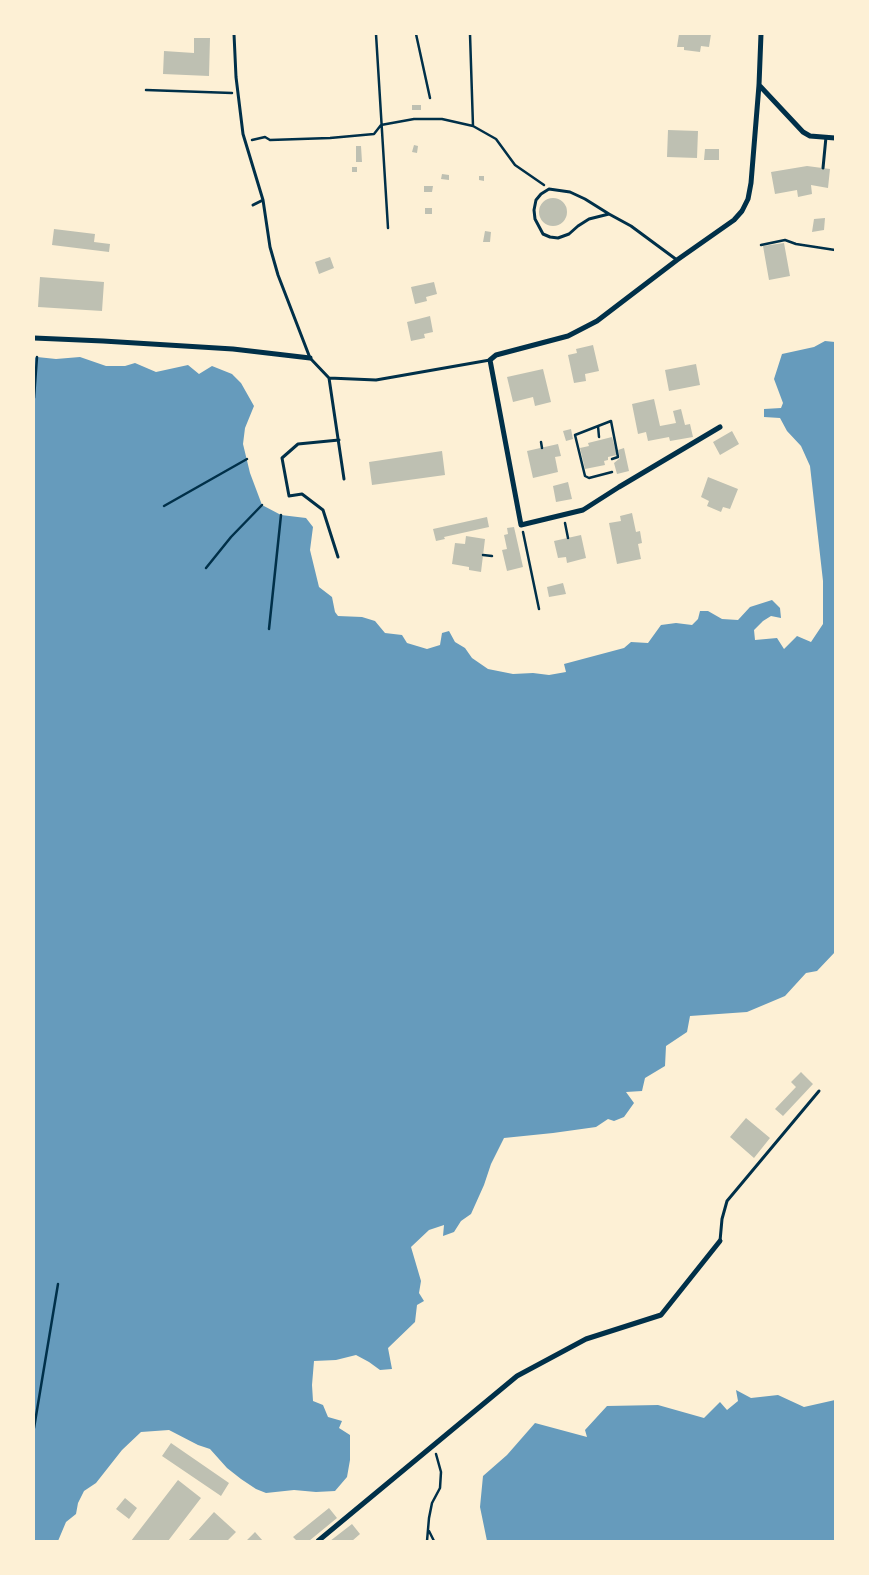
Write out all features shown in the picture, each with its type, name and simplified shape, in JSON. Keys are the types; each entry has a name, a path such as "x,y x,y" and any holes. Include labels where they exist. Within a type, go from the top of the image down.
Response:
{"street":[{"path":"720,427 583,510 521,525 490,360 496,355 568,336 597,321 677,260 734,220 742,211 748,199 751,183 762,34"},
{"path":"759,85 803,132 810,136 835,138"},
{"path":"34,338 233,349 310,358"},
{"path":"318,1541 518,1376 586,1339 662,1315 720,1241"}],"lane":[{"path":"234,34 243,134 263,200 270,247 278,275 310,358 329,378 344,479"},
{"path":"823,168 826,138"},
{"path":"609,214 589,219 570,234 558,238 544,234 538,227 534,210 536,200 549,189 570,192 586,199 631,226 677,260"},
{"path":"253,205 263,200"},
{"path":"329,378 376,380 490,360"},
{"path":"338,557 323,510 302,494 289,496 282,458 298,444 339,440"},
{"path":"720,1241 722,1219 727,1201 819,1091"}],"path":[{"path":"376,34 388,228"},
{"path":"416,34 430,98"},
{"path":"470,34 473,126"},
{"path":"146,90 238,94"},
{"path":"246,142 265,137 270,140 374,134 381,125 414,119 442,119 473,126 496,139 514,165 549,189"},
{"path":"761,245 785,240 796,244 835,250"},
{"path":"34,398 37,357"},
{"path":"612,459 618,457 611,421 575,435 584,473 588,478 612,472"},
{"path":"598,426 599,437"},
{"path":"541,442 542,448"},
{"path":"164,506 247,459"},
{"path":"206,568 231,536 262,505"},
{"path":"269,629 281,515"},
{"path":"564,521 568,538"},
{"path":"521,525 539,609"},
{"path":"483,555 492,556"},
{"path":"34,1428 58,1284"},
{"path":"427,1541 432,1503 440,1488 441,1472 437,1455 430,1448"},
{"path":"428,1529 434,1541"}],"water":[{"path":"825,341 835,342 835,952 817,971 806,973 785,996 747,1012 690,1016 687,1032 666,1046 665,1066 645,1078 642,1091 626,1092 634,1103 624,1117 614,1121 608,1119 596,1127 504,1138 491,1164 471,1214 461,1221 454,1232 443,1236 444,1225 429,1230 411,1247 421,1281 419,1293 424,1301 417,1305 415,1322 388,1348 392,1369 380,1370 356,1355 336,1360 314,1361 313,1401 323,1405 328,1417 342,1421 339,1428 350,1435 350,1460 347,1477 335,1491 294,1490 266,1493 256,1489 227,1468 210,1449 169,1430 141,1432 122,1450 96,1483 84,1491 78,1503 76,1514 66,1522 58,1541 34,1541 34,358 80,357 106,366 125,366 135,363 156,372 188,365 199,374 212,366 232,374 241,383 254,406 245,428 243,444 250,473 262,505 281,515 306,518 313,527 310,550 319,587 332,597 335,612 338,616 362,617 375,621 385,633 402,635 407,643 427,649 440,645 442,633 449,631 455,642 465,648 472,658 488,669 513,674 533,673 549,675 566,672 564,664 624,648 631,642 648,643 661,625 676,623 692,625 698,619 700,611 708,611 722,619 738,620 750,607 772,600 780,608 781,618 771,616 763,621 754,630 755,640 777,638 784,649 797,636 811,642 823,624 823,581 810,466 801,446 787,431 780,418 764,417 764,409 781,408 783,403 774,379 782,354 814,347"},
{"path":"736,1390 751,1398 778,1395 804,1407 835,1400 835,1541 487,1541 480,1507 483,1476 507,1455 535,1423 587,1437 585,1430 607,1406 658,1405 704,1418 720,1402 727,1410 738,1401"}],"building":[{"path":"679,34 711,34 709,47 701,46 700,52 677,47"},
{"path":"194,38 210,38 209,76 163,74 164,51 194,53"},
{"path":"412,105 421,105 421,110 412,110"},
{"path":"668,130 698,131 697,158 667,157"},
{"path":"414,145 418,146 417,153 412,152"},
{"path":"356,146 361,146 362,162 356,162"},
{"path":"705,149 719,149 719,160 704,160"},
{"path":"807,166 830,169 828,188 811,185 812,194 798,197 797,190 775,194 771,172"},
{"path":"352,167 357,167 357,172 352,172"},
{"path":"442,174 449,175 449,180 441,179"},
{"path":"479,176 484,176 484,181 479,180"},
{"path":"424,186 433,186 432,192 424,192"},
{"path":"553,198 563,202 567,212 563,222 553,226 543,222 539,212 543,202"},
{"path":"425,208 432,208 432,214 425,214"},
{"path":"825,218 824,230 812,232 814,219"},
{"path":"54,229 95,234 94,242 110,244 109,252 52,245"},
{"path":"485,231 491,232 490,242 483,242"},
{"path":"784,243 790,276 769,280 763,246"},
{"path":"330,257 334,268 319,274 315,262"},
{"path":"40,277 104,282 102,311 38,307"},
{"path":"434,282 437,294 426,297 427,301 415,304 411,287"},
{"path":"430,316 433,332 424,334 425,338 411,341 407,322"},
{"path":"593,345 599,371 585,374 586,381 574,383 568,355 577,353 576,349"},
{"path":"696,364 700,385 669,391 665,370"},
{"path":"543,369 551,402 535,406 533,397 513,402 507,377"},
{"path":"654,399 660,426 676,423 673,411 681,409 685,425 690,424 693,437 670,441 669,437 648,441 646,432 638,434 632,404"},
{"path":"571,429 573,439 566,441 563,431"},
{"path":"732,431 739,444 720,455 713,442"},
{"path":"612,437 617,455 608,457 608,460 604,461 605,465 585,469 580,448 589,446 588,443"},
{"path":"558,444 561,456 555,457 558,472 533,478 527,451"},
{"path":"624,448 629,471 617,474 614,463 620,458 618,450"},
{"path":"442,451 445,475 372,485 369,462"},
{"path":"708,477 738,489 730,509 723,507 721,512 707,506 709,501 701,497"},
{"path":"568,482 572,499 556,502 553,486"},
{"path":"632,513 636,532 640,531 642,543 638,544 641,559 617,564 609,523 621,521 620,516"},
{"path":"487,517 489,527 444,537 445,539 436,541 433,529"},
{"path":"514,527 523,567 507,571 502,550 507,549 504,535 508,534 507,528"},
{"path":"581,535 586,558 567,563 566,557 558,558 554,541"},
{"path":"466,536 485,539 481,572 469,570 469,567 452,564 455,543 465,544"},
{"path":"563,583 566,594 549,597 547,587"},
{"path":"801,1072 813,1084 783,1116 775,1109 796,1087 791,1082"},
{"path":"746,1118 770,1138 754,1158 730,1137"},
{"path":"171,1443 229,1483 221,1496 162,1456"},
{"path":"178,1480 201,1498 168,1541 131,1541"},
{"path":"125,1498 137,1508 129,1519 116,1509"},
{"path":"329,1508 337,1518 309,1541 297,1541 293,1537"},
{"path":"214,1512 236,1532 227,1541 188,1541"},
{"path":"352,1524 360,1534 352,1541 330,1541"},
{"path":"255,1532 263,1541 246,1541"}]}
